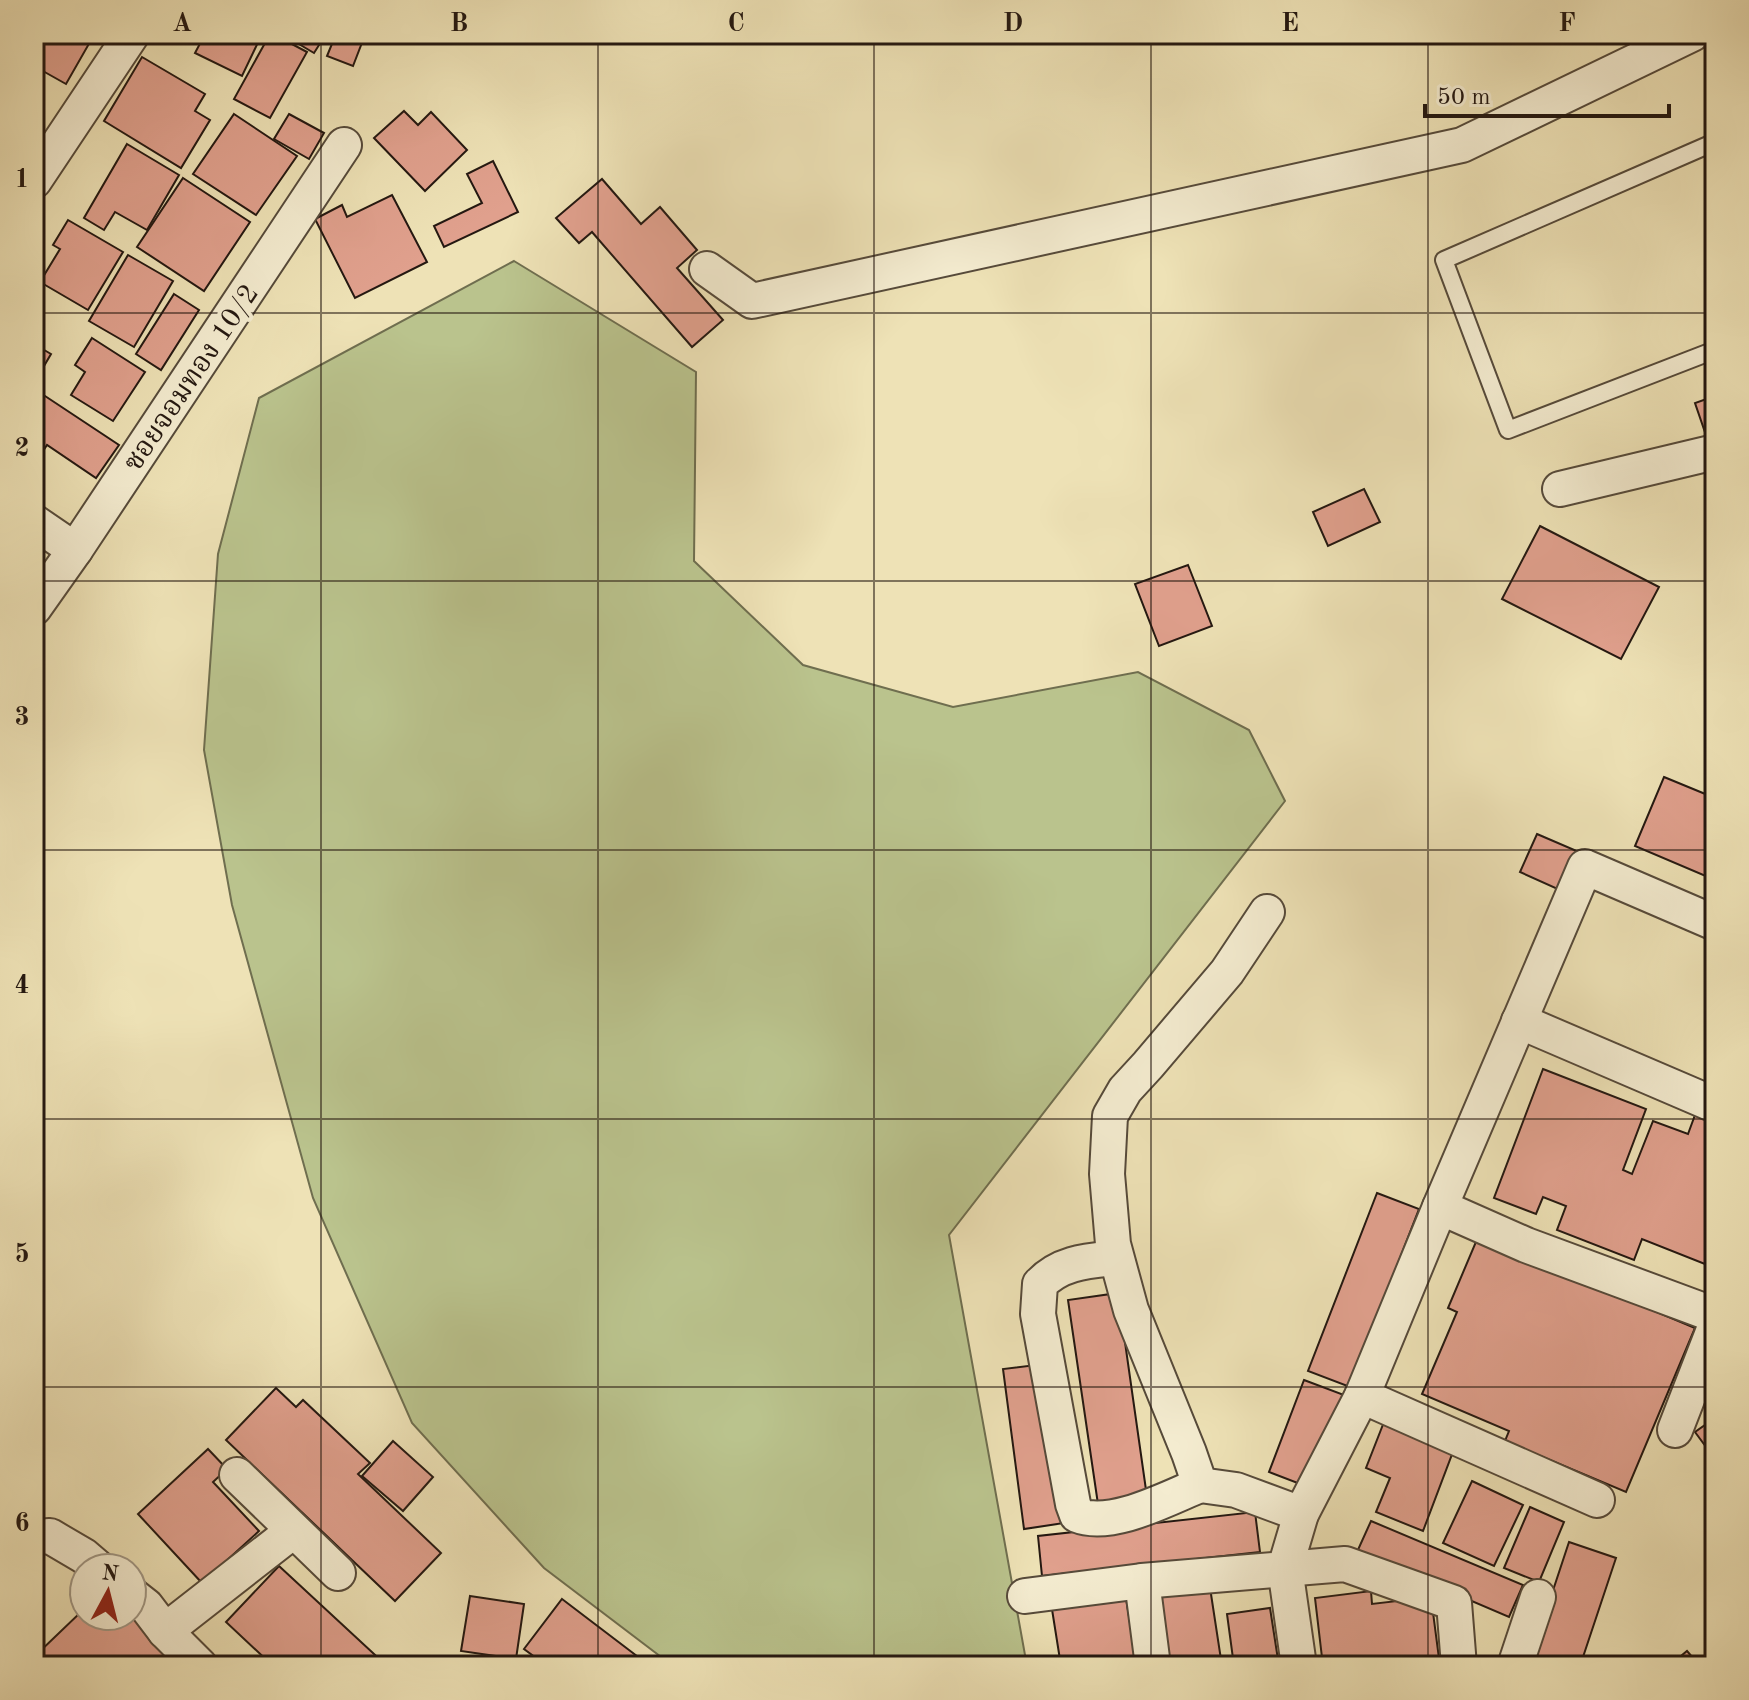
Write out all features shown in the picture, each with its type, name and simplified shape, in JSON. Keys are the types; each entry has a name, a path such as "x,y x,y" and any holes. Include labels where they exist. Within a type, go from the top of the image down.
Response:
{"street":[{"path":"34,181 132,34"},
{"path":"707,269 752,301 1462,145 1692,34"},
{"name":"ซอยจอมทอง 10/2","path":"34,608 344,145"},
{"path":"1560,489 1715,452"},
{"path":"34,522 75,550"},
{"path":"1299,1666 1285,1568 1301,1514 1362,1396 1585,867 1715,923"},
{"path":"1200,1485 1131,1310 1116,1258 1107,1174 1110,1116 1125,1090 1227,972 1267,912"},
{"path":"1519,1021 1715,1105"},
{"path":"1440,1207 1526,1245 1715,1315"},
{"path":"1116,1258 1052,1272 1040,1284 1038,1314 1077,1515 1088,1519 1138,1513 1200,1485 1236,1490 1301,1514"},
{"path":"1675,1430 1715,1327"},
{"path":"1362,1396 1597,1500"},
{"path":"237,1475 338,1573"},
{"path":"165,1631 293,1531"},
{"path":"34,1537 50,1536 77,1552"},
{"path":"1025,1596 1142,1581 1345,1564 1454,1603 1459,1666"},
{"path":"1142,1581 1153,1666"},
{"path":"1515,1666 1538,1597"},
{"path":"148,1609 165,1631 200,1666"}],"lane":[{"path":"1715,142 1444,260 1508,430 1715,350"}],"green space":[{"path":"514,261 696,372 694,561 803,665 953,707 1138,672 1249,730 1285,801 949,1235 1027,1666 673,1666 544,1568 412,1423 313,1198 232,905 204,750 218,554 259,398"}],"building":[{"path":"34,34 94,35 66,84 34,66"},
{"path":"205,34 262,34 242,76 195,53"},
{"path":"270,34 307,52 270,118 234,99"},
{"path":"282,34 326,34 314,53"},
{"path":"336,34 348,34 363,40 353,66 327,56"},
{"path":"142,57 205,94 195,111 210,120 181,168 104,121"},
{"path":"404,111 418,125 431,112 467,150 425,191 374,138"},
{"path":"234,114 297,156 256,215 193,174"},
{"path":"289,114 324,133 309,159 274,139"},
{"path":"127,144 179,175 147,230 115,212 104,230 84,218"},
{"path":"493,161 518,212 444,247 434,226 482,203 467,174"},
{"path":"183,178 250,222 204,291 137,247"},
{"path":"602,179 641,224 660,207 697,250 677,268 723,320 692,347 592,232 579,243 556,218"},
{"path":"392,195 427,262 355,298 315,219 342,205 347,217"},
{"path":"68,220 123,252 88,310 40,282 60,249 53,245"},
{"path":"128,255 173,281 134,347 89,321"},
{"path":"174,294 199,310 161,370 136,354"},
{"path":"92,338 145,372 113,421 71,395 85,372 75,365"},
{"path":"34,344 51,354 34,383"},
{"path":"42,394 119,445 96,478 47,445 34,465 34,406"},
{"path":"1715,396 1715,439 1708,441 1695,403"},
{"path":"1364,489 1380,522 1328,546 1313,512"},
{"path":"1540,526 1659,587 1621,659 1502,599"},
{"path":"1188,565 1212,626 1159,646 1135,584"},
{"path":"1664,777 1715,798 1715,880 1635,846"},
{"path":"1537,834 1579,852 1562,891 1520,872"},
{"path":"1543,1069 1646,1109 1623,1170 1632,1174 1653,1121 1688,1134 1695,1115 1715,1123 1715,1268 1642,1239 1634,1260 1557,1230 1566,1206 1543,1197 1536,1214 1494,1198"},
{"path":"1377,1193 1419,1209 1350,1387 1308,1371"},
{"path":"1478,1237 1695,1328 1626,1492 1505,1441 1509,1431 1422,1394 1457,1312 1448,1308"},
{"path":"1118,1293 1148,1504 1099,1511 1068,1300"},
{"path":"1044,1364 1064,1523 1024,1529 1003,1369"},
{"path":"1304,1380 1344,1395 1308,1487 1269,1472"},
{"path":"276,1388 296,1407 303,1400 370,1463 358,1474 441,1553 395,1601 226,1440"},
{"path":"1715,1418 1715,1459 1695,1432"},
{"path":"1384,1422 1454,1449 1423,1531 1376,1512 1390,1478 1366,1468"},
{"path":"393,1441 433,1477 403,1511 362,1476"},
{"path":"208,1449 227,1469 213,1482 259,1531 202,1583 138,1514"},
{"path":"1472,1481 1523,1505 1494,1566 1443,1543"},
{"path":"1530,1507 1564,1522 1539,1582 1504,1568"},
{"path":"1255,1512 1260,1552 1042,1576 1038,1536"},
{"path":"1371,1521 1523,1585 1509,1617 1357,1552"},
{"path":"1569,1542 1616,1558 1580,1666 1528,1666"},
{"path":"279,1566 387,1666 273,1666 226,1622"},
{"path":"1209,1581 1222,1666 1166,1666 1155,1589"},
{"path":"1371,1591 1372,1604 1431,1597 1440,1666 1323,1666 1315,1598"},
{"path":"1125,1592 1137,1666 1061,1666 1051,1603"},
{"path":"470,1596 524,1604 516,1659 461,1651"},
{"path":"562,1599 650,1666 547,1666 524,1649"},
{"path":"1270,1608 1279,1666 1234,1666 1227,1614"},
{"path":"68,1624 68,1632 148,1631 187,1666 34,1666 34,1657"},
{"path":"1687,1651 1700,1666 1669,1666"}]}
